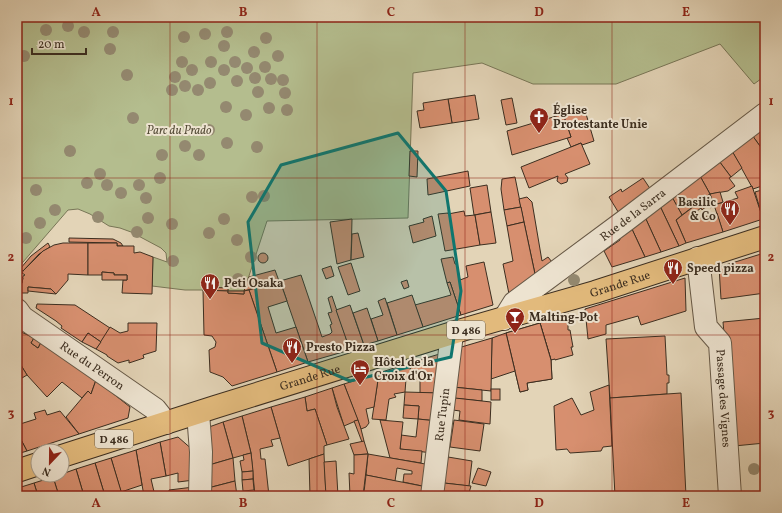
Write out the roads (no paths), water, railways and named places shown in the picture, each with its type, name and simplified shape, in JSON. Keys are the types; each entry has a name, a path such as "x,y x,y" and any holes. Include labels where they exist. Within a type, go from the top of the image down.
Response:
{"main road":[{"name":"Grande Rue","path":"70,453 698,258 710,256 765,237"},
{"path":"17,471 30,467"}],"street":[{"name":"Rue de la Sarra","path":"504,319 514,303 765,114"},
{"name":"Passage des Vignes","path":"698,258 706,326 720,343 730,496"},
{"name":"Rue du Perron","path":"17,310 22,317 155,409 166,423"},
{"name":"Rue Tupin","path":"432,496 452,334"},
{"path":"198,413 201,452 200,496"}],"place":[{"name":"Église Protestante Unie","path":"539,134"},
{"name":"Basilic & Co","path":"730,226"},
{"name":"Speed pizza","path":"673,285"},
{"name":"Peti Osaka","path":"210,300"},
{"name":"Malting-Pot","path":"515,334"},
{"name":"Presto Pizza","path":"292,364"},
{"name":"Hôtel de la Croix d'Or","path":"360,386"}],"park label":[{"name":"Parc du Prado","path":"179,130"}]}
